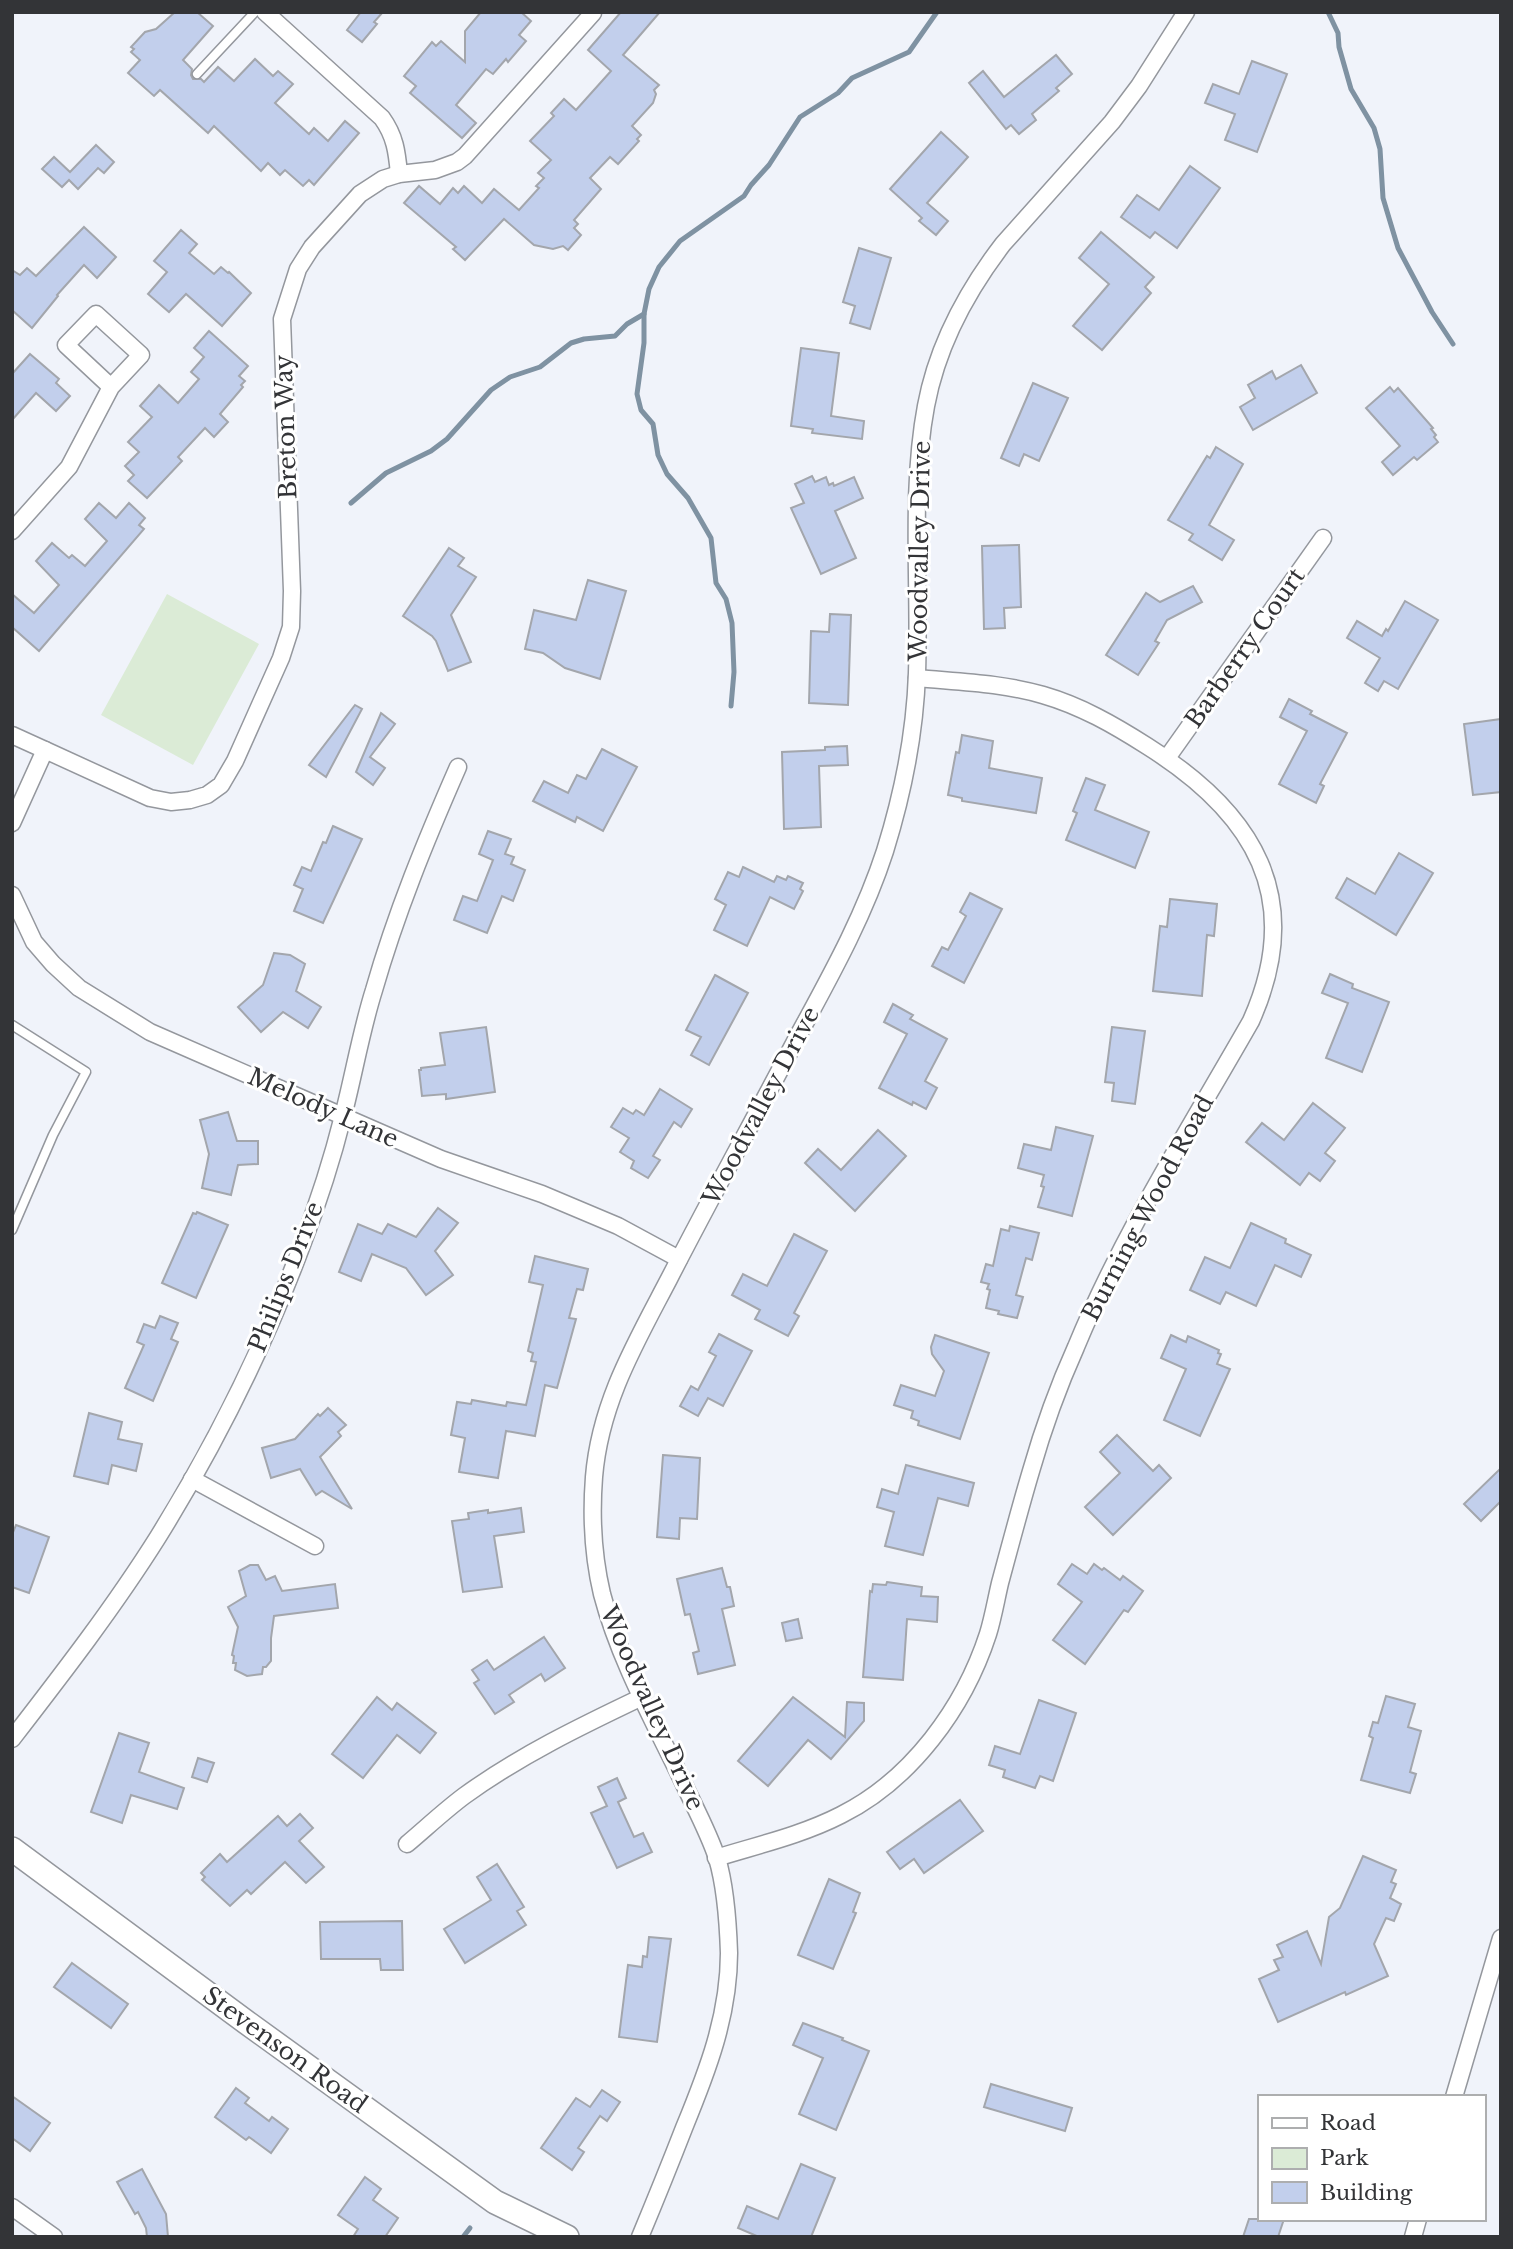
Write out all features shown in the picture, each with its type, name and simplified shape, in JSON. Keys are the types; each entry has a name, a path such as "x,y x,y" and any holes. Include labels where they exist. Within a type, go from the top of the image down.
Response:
{"street":[{"path":"265,12 382,118 391,131 396,146 399,174"},
{"name":"Woodvalley Drive","path":"640,2237 715,2050 722,2017 729,1955 723,1889 716,1858 642,1697 615,1634 602,1594 594,1548 594,1480 600,1433 620,1374 836,965 866,902 886,848 905,781 917,678 918,484 926,405 947,340 971,289 987,265 1112,122 1139,86 1186,12"},
{"name":"Breton Way","path":"45,750 150,798 171,802 190,800 221,785 235,761 281,658 291,627 282,319 298,269 312,247 360,194 383,179 399,174 435,170 465,156 593,13"},
{"path":"12,531 69,467 111,387 141,355 96,313 66,345 111,387"},
{"name":"Barberry Court","path":"1167,758 1322,538"},
{"name":"Burning Wood Road","path":"716,1858 800,1832 842,1815 879,1791 909,1765 936,1734 958,1700 988,1634 1031,1471 1049,1413 1075,1347 1119,1253 1251,1021 1262,996 1273,949 1270,897 1254,848 1229,812 1198,782 1167,758 1103,719 1044,695 1005,686 917,678"},
{"path":"12,735 45,750 12,823"},
{"name":"Philips Drive","path":"12,1739 104,1617 156,1539 192,1479 250,1367 285,1289 321,1189 343,1116 372,993 390,935 418,859 458,767"},
{"name":"Melody Lane","path":"12,895 34,942 79,988 150,1032 441,1159 542,1194 618,1226 679,1259"},
{"path":"192,1479 315,1546"},
{"path":"407,1844 465,1796 512,1765 571,1731 642,1697"},
{"name":"Stevenson Road","path":"12,1849 495,2202 567,2237"},
{"path":"1455,2095 1495,1981 1501,1938"},
{"path":"12,2207 54,2237"}],"lane":[{"path":"197,74 255,12"},
{"path":"12,1025 86,1072 53,1135 12,1230"}],"green space":[{"path":"167,594 259,644 193,765 101,715"}],"building":[{"path":"175,12 197,12 213,26 183,60 192,69 193,79 201,79 204,82 218,67 234,81 255,59 273,76 278,71 293,84 275,103 309,134 314,128 328,141 345,121 359,133 314,185 309,180 303,186 285,170 280,175 268,163 261,171 214,126 208,133 160,90 154,96 128,73 140,60 131,52 134,49 131,47 145,32 156,29"},
{"path":"361,12 383,12 362,42 347,30"},
{"path":"481,12 521,12 531,21 519,35 526,41 508,62 506,59 493,74 486,69 456,105 476,123 462,138 410,93 416,86 404,76 432,42 436,46 441,41 465,62 465,31"},
{"path":"621,12 660,12 623,55 659,85 654,90 656,94 653,103 632,126 641,135 637,139 639,141 618,164 610,157 590,178 601,189 574,220 578,224 574,228 581,235 568,250 563,246 553,249 534,245 504,219 465,260 453,249 456,247 404,203 419,186 440,204 453,188 458,193 464,186 482,203 494,189 519,210 539,188 536,186 544,178 538,173 551,160 530,141 554,116 551,113 564,99 576,110 611,71 588,50"},
{"path":"1056,55 1072,74 1056,88 1059,91 1032,114 1036,120 1019,134 1011,125 1006,129 969,83 983,71 1004,97"},
{"path":"1252,61 1287,74 1257,152 1225,140 1235,114 1205,103 1213,84 1239,94"},
{"path":"941,132 968,157 927,203 948,221 936,235 919,221 922,218 890,189"},
{"path":"96,145 114,162 104,173 98,168 78,189 69,180 62,187 42,169 54,157 70,172"},
{"path":"1190,166 1220,188 1177,248 1155,232 1150,238 1121,217 1137,195 1159,210"},
{"path":"84,227 116,257 97,278 84,265 32,328 12,310 12,270 20,275 27,268 36,276"},
{"path":"181,230 197,244 189,253 214,274 221,267 229,272 251,293 222,326 186,294 169,312 148,294 167,272 154,261"},
{"path":"1101,232 1154,277 1145,287 1151,293 1102,350 1073,326 1109,284 1079,258"},
{"path":"859,248 891,258 870,329 850,323 855,306 843,302"},
{"path":"209,331 248,366 239,376 245,381 241,385 243,387 220,414 228,422 214,437 205,428 178,457 182,461 147,498 128,481 134,475 125,466 139,452 128,442 152,417 140,406 159,385 178,403 199,379 191,372 204,357 194,348"},
{"path":"801,348 839,353 831,416 864,421 862,439 812,433 813,429 791,426"},
{"path":"30,354 59,379 56,383 70,396 56,411 36,393 12,420 12,374"},
{"path":"1301,365 1317,393 1253,430 1240,407 1255,398 1248,385 1272,371 1276,379"},
{"path":"1033,383 1068,398 1039,461 1024,454 1019,466 1001,458"},
{"path":"1390,387 1394,392 1398,388 1433,428 1431,429 1438,442 1393,475 1382,462 1400,446 1366,408"},
{"path":"1216,447 1243,464 1209,525 1234,540 1222,560 1189,540 1193,534 1168,520 1207,456 1210,458"},
{"path":"812,476 815,482 826,477 829,485 833,483 834,486 854,477 863,498 835,511 856,558 821,574 791,508 804,503 795,484"},
{"path":"99,503 116,518 129,503 145,518 139,525 144,529 39,651 12,627 12,594 34,613 59,585 36,561 52,543 69,558 72,555 85,566 107,541 85,519"},
{"path":"1019,545 1021,607 1004,608 1005,628 984,629 982,546"},
{"path":"449,548 464,558 458,566 476,577 451,615 471,662 448,671 432,636 403,616"},
{"path":"588,580 626,591 600,679 565,668 543,653 525,649 534,610 576,620"},
{"path":"1193,586 1202,602 1167,620 1155,641 1159,643 1138,675 1106,655 1146,593 1160,602"},
{"path":"1405,601 1438,620 1398,689 1384,681 1378,691 1365,683 1380,658 1347,638 1357,621 1382,636 1386,629 1388,631"},
{"path":"830,614 851,615 848,705 809,703 811,631 829,632"},
{"path":"1289,699 1312,711 1310,714 1347,733 1320,784 1324,786 1316,803 1279,784 1307,731 1280,717"},
{"path":"355,705 362,709 326,777 309,765"},
{"path":"381,713 395,724 370,757 385,768 373,785 356,772"},
{"path":"1501,719 1501,792 1473,795 1464,724"},
{"path":"962,735 993,741 989,768 1042,778 1036,813 962,801 962,798 948,795"},
{"path":"847,746 848,765 819,766 821,827 784,829 782,752"},
{"path":"602,749 637,767 603,831 577,817 575,822 533,801 544,781 568,793 577,775 586,779"},
{"path":"1086,778 1105,785 1095,810 1149,832 1135,868 1066,840 1077,813 1073,811"},
{"path":"333,826 362,839 323,923 294,911 303,889 294,885 302,867 311,871"},
{"path":"488,831 511,839 505,854 514,857 511,864 525,870 513,901 502,896 487,933 454,920 463,896 477,901 493,860 479,854"},
{"path":"1399,853 1433,873 1396,935 1336,898 1347,878 1375,894"},
{"path":"743,867 774,882 777,876 786,880 788,876 803,883 800,889 803,891 794,909 770,897 747,946 714,930 726,905 715,899 728,872 739,877"},
{"path":"970,893 1002,909 964,983 932,966 942,947 948,950 966,916 960,912"},
{"path":"1170,899 1217,904 1214,936 1207,935 1202,996 1153,991 1160,926 1167,927"},
{"path":"274,953 290,955 305,964 296,991 321,1007 308,1028 283,1012 261,1032 238,1007 263,985"},
{"path":"1330,974 1353,984 1352,988 1389,1002 1362,1072 1326,1058 1348,1003 1322,993"},
{"path":"715,975 748,993 709,1065 691,1055 701,1037 686,1030"},
{"path":"893,1004 913,1015 910,1019 947,1039 925,1081 937,1088 926,1109 879,1088 907,1034 884,1022"},
{"path":"486,1027 495,1092 446,1099 446,1094 422,1096 419,1070 445,1065 440,1033"},
{"path":"1112,1027 1145,1031 1135,1104 1112,1101 1114,1083 1105,1082"},
{"path":"660,1089 692,1109 681,1127 674,1122 653,1156 660,1160 648,1178 631,1168 634,1161 620,1152 629,1138 611,1127 623,1108 633,1114 636,1110 644,1115"},
{"path":"1313,1103 1345,1128 1325,1153 1335,1161 1320,1181 1309,1173 1300,1185 1246,1142 1262,1123 1284,1140"},
{"path":"228,1112 237,1141 258,1141 258,1164 238,1165 231,1195 202,1188 209,1154 200,1120"},
{"path":"1056,1127 1093,1136 1072,1216 1038,1207 1044,1187 1041,1186 1044,1175 1018,1168 1024,1144 1051,1150"},
{"path":"878,1130 906,1156 855,1211 805,1163 818,1149 841,1170"},
{"path":"438,1208 458,1223 435,1251 453,1275 426,1295 406,1268 372,1254 361,1281 339,1272 358,1224 382,1234 388,1224 416,1237"},
{"path":"197,1212 228,1225 196,1298 162,1283 193,1213"},
{"path":"1251,1223 1286,1239 1285,1243 1311,1255 1301,1277 1275,1265 1256,1306 1226,1292 1220,1304 1190,1290 1205,1257 1230,1268"},
{"path":"1010,1226 1039,1233 1032,1260 1026,1258 1016,1295 1023,1297 1017,1318 986,1308 989,1284 981,1282 986,1264 993,1266 1001,1229 1009,1231"},
{"path":"794,1234 827,1251 794,1313 799,1316 788,1336 755,1319 760,1310 732,1295 743,1274 767,1286"},
{"path":"535,1256 588,1269 583,1290 577,1289 569,1318 576,1319 557,1388 545,1385 535,1436 506,1431 498,1478 459,1472 465,1438 451,1435 457,1402 471,1404 472,1400 506,1406 507,1402 526,1405 536,1362 531,1361 533,1353 528,1351 543,1285 529,1282"},
{"path":"160,1316 178,1323 171,1339 178,1342 153,1401 125,1388 144,1345 137,1342 144,1324 155,1328"},
{"path":"719,1334 752,1351 723,1406 708,1398 698,1416 680,1406 691,1386 698,1390 716,1356 709,1352"},
{"path":"935,1335 989,1353 960,1439 918,1425 919,1421 911,1418 913,1411 894,1405 901,1385 935,1396 944,1371 932,1354"},
{"path":"1171,1335 1186,1342 1188,1336 1219,1350 1218,1353 1221,1354 1217,1364 1230,1369 1200,1436 1164,1420 1186,1369 1161,1358"},
{"path":"328,1408 346,1425 338,1432 341,1436 320,1457 352,1509 322,1491 316,1495 300,1469 271,1478 262,1448 295,1439 318,1414 320,1416"},
{"path":"89,1413 122,1422 118,1439 142,1444 136,1471 112,1465 108,1484 74,1476"},
{"path":"1117,1435 1153,1471 1159,1465 1171,1478 1113,1535 1085,1507 1120,1473 1100,1452"},
{"path":"663,1455 700,1458 697,1519 680,1518 679,1539 657,1537"},
{"path":"906,1465 974,1483 968,1506 938,1498 923,1555 885,1546 894,1512 877,1507 882,1489 898,1494"},
{"path":"1501,1468 1501,1501 1481,1521 1464,1504"},
{"path":"521,1508 524,1532 494,1536 502,1587 463,1592 452,1521 469,1519 468,1513"},
{"path":"16,1525 49,1537 29,1593 12,1587 12,1535"},
{"path":"1072,1564 1087,1574 1094,1564 1120,1580 1123,1576 1143,1591 1128,1612 1124,1610 1085,1664 1053,1640 1082,1602 1058,1584"},
{"path":"250,1565 258,1565 266,1580 275,1576 282,1591 335,1584 338,1608 274,1616 271,1661 263,1667 262,1674 247,1676 235,1670 236,1663 233,1663 238,1627 228,1607 246,1596 239,1571"},
{"path":"722,1568 734,1606 722,1609 735,1665 698,1674 693,1653 699,1651 690,1614 685,1615 677,1579"},
{"path":"887,1582 922,1587 921,1596 938,1597 937,1622 907,1619 903,1680 863,1677 870,1591 872,1592 873,1584 886,1585"},
{"path":"798,1619 802,1638 786,1641 782,1623"},
{"path":"544,1637 565,1668 545,1681 541,1674 509,1695 514,1702 495,1714 474,1683 479,1680 472,1670 487,1660 494,1670"},
{"path":"1386,1696 1415,1704 1408,1727 1421,1731 1410,1772 1416,1774 1410,1793 1361,1780 1373,1738 1369,1736 1373,1722 1378,1723"},
{"path":"377,1697 392,1710 397,1703 436,1733 420,1753 397,1735 363,1778 332,1754"},
{"path":"793,1697 845,1737 847,1702 864,1703 864,1721 831,1759 808,1740 768,1786 738,1761"},
{"path":"1039,1700 1076,1713 1053,1781 1040,1776 1035,1788 1003,1777 1005,1770 989,1765 995,1746 1020,1754"},
{"path":"119,1733 149,1743 139,1772 184,1788 177,1809 131,1795 122,1823 91,1812"},
{"path":"198,1758 214,1763 207,1782 192,1777"},
{"path":"617,1778 626,1798 618,1802 634,1837 643,1833 652,1852 617,1868 591,1813 607,1806 598,1787"},
{"path":"960,1800 983,1831 924,1873 914,1859 900,1869 887,1852"},
{"path":"300,1814 313,1828 299,1841 324,1867 306,1883 285,1862 251,1894 247,1890 230,1906 202,1880 205,1877 201,1873 220,1854 227,1862 278,1816 287,1826"},
{"path":"1363,1856 1396,1870 1391,1882 1396,1884 1390,1898 1401,1904 1394,1921 1386,1918 1374,1944 1388,1976 1278,2022 1259,1979 1279,1970 1274,1960 1283,1957 1277,1945 1307,1931 1321,1964 1329,1917 1340,1908"},
{"path":"497,1864 524,1907 517,1911 526,1925 465,1963 444,1929 491,1900 477,1877"},
{"path":"829,1879 860,1893 853,1912 856,1913 833,1969 798,1955"},
{"path":"402,1921 403,1970 381,1970 380,1959 321,1959 320,1922"},
{"path":"649,1937 671,1939 657,2042 619,2037 628,1965 642,1967 643,1956 647,1957"},
{"path":"72,1963 128,2004 111,2028 54,1987"},
{"path":"803,2023 869,2051 836,2130 799,2114 823,2058 793,2045"},
{"path":"991,2084 1072,2108 1065,2131 984,2107"},
{"path":"236,2088 249,2098 245,2103 269,2121 272,2117 288,2129 271,2153 249,2137 246,2140 215,2117"},
{"path":"602,2090 620,2102 607,2121 600,2116 578,2148 584,2152 572,2170 541,2148 576,2098 590,2107"},
{"path":"12,2096 50,2123 30,2151 12,2138"},
{"path":"801,2164 835,2178 811,2237 759,2237 738,2228 747,2206 778,2219"},
{"path":"142,2169 166,2214 168,2237 147,2237 146,2228 138,2212 135,2214 117,2182"},
{"path":"365,2177 381,2189 373,2200 398,2218 385,2237 353,2237 358,2229 338,2215"},
{"path":"1249,2219 1283,2221 1278,2237 1243,2237"}],"waterway":[{"path":"731,706 734,672 732,623 726,599 716,583 711,538 688,498 667,474 658,455 653,424 641,410 637,394 644,343 644,314 649,289 659,267 680,241 744,196 769,165 800,117 838,93 852,78 909,52 937,12"},
{"path":"1328,12 1338,33 1339,47 1351,89 1374,128 1380,149 1383,198 1398,248 1432,312 1453,344"},
{"path":"351,503 386,473 431,451 447,439 491,390 510,377 540,367 571,343 615,336 627,324 644,314"},
{"path":"463,2237 470,2228"}]}
